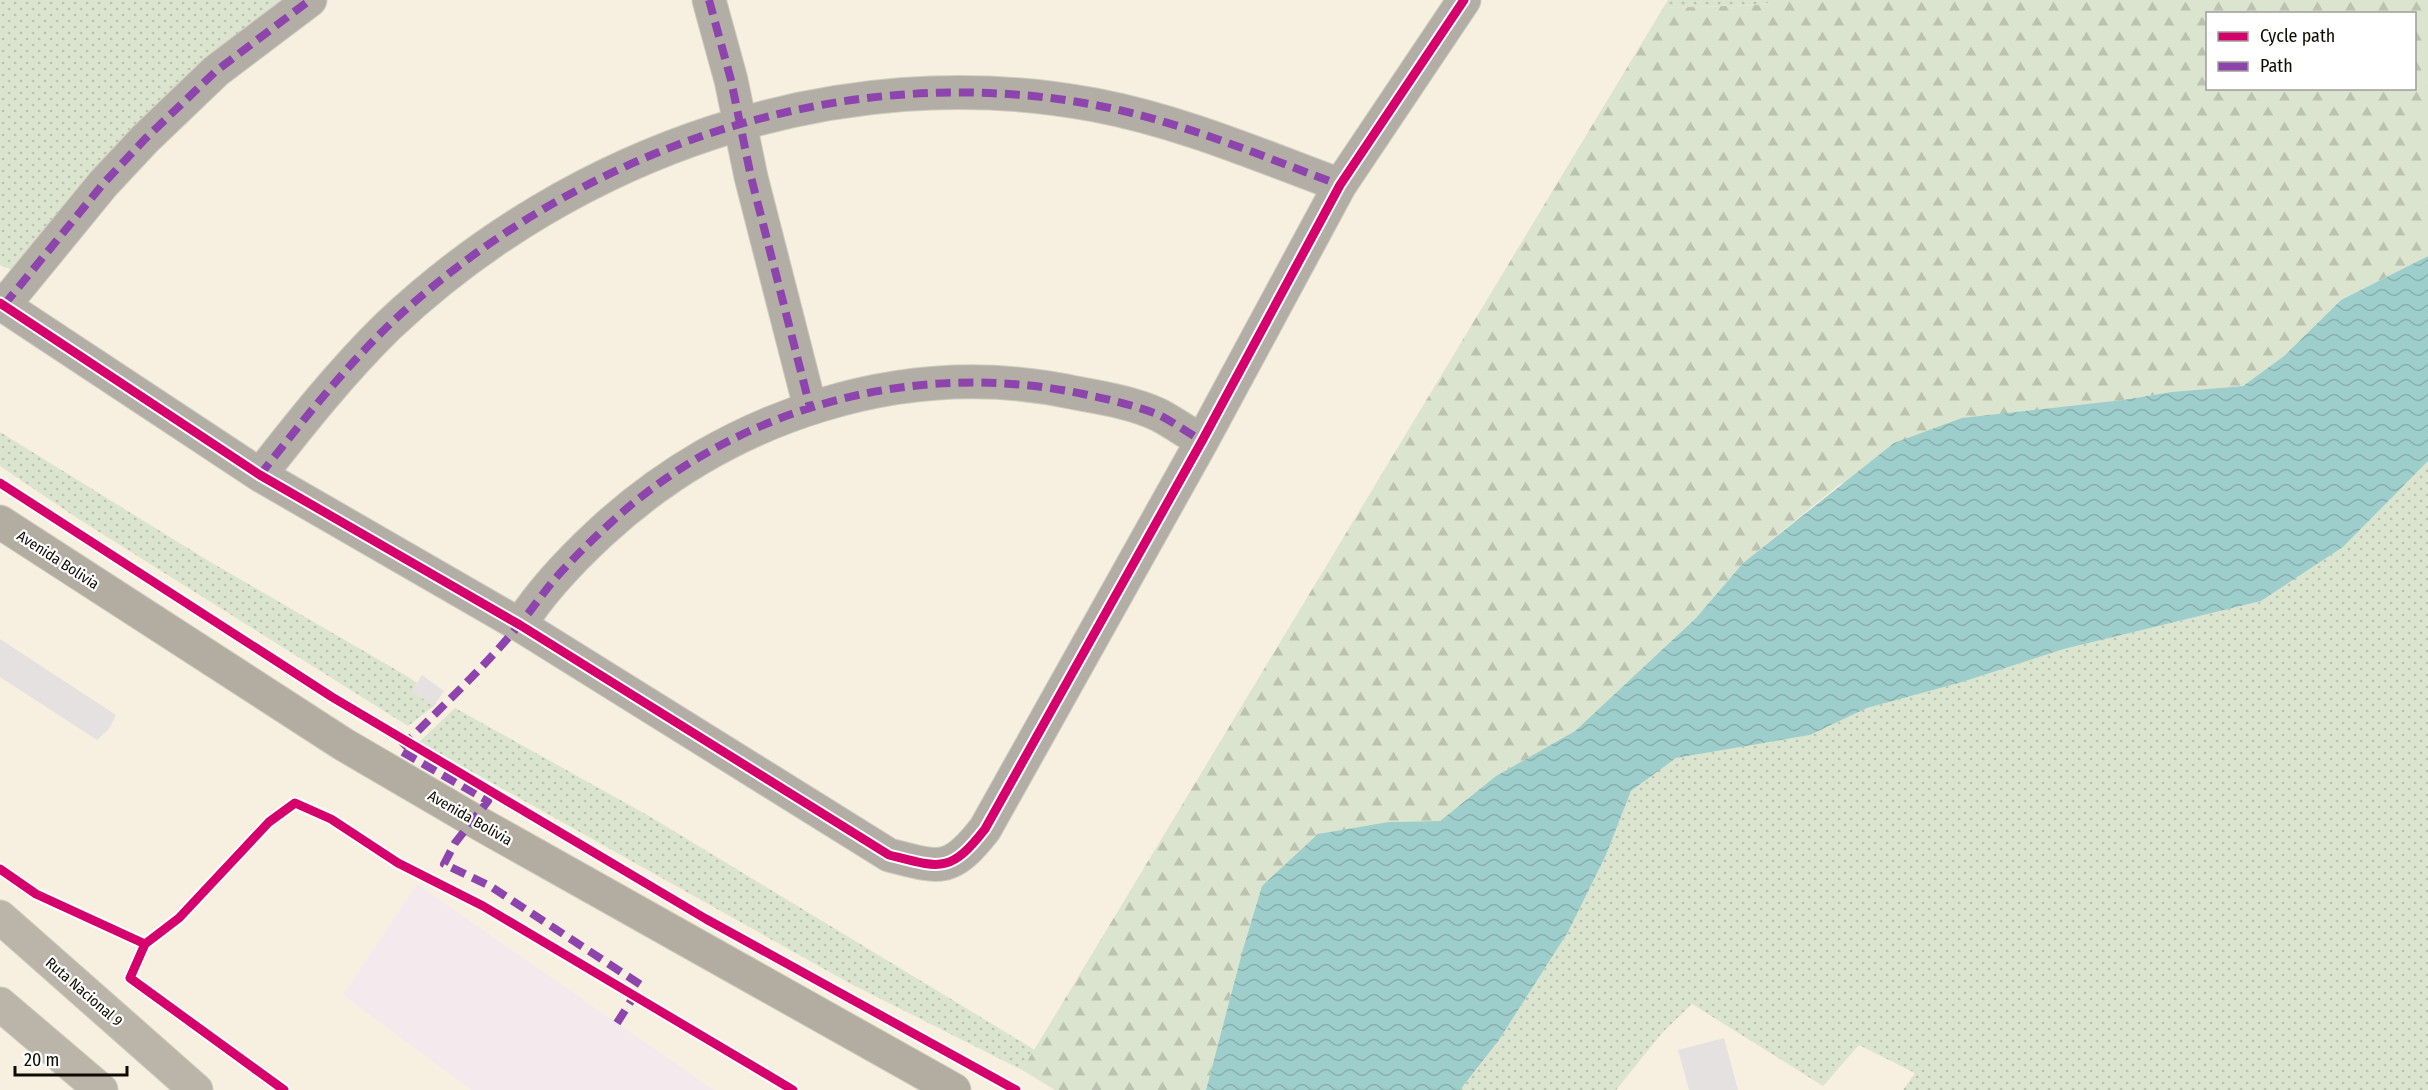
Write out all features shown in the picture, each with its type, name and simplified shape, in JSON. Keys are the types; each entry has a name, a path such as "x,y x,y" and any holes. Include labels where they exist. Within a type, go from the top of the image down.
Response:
{"highway":[{"name":"Ruta Nacional 9","path":"0,917 196,1090"},
{"path":"0,1004 101,1090"}],"street":[{"path":"310,0 216,72 145,139 103,184 2,304 260,476 520,625 890,855 927,865 950,864 970,848 985,829 1202,441 1340,185 1464,0"},
{"path":"709,0 731,80 739,124 810,407"},
{"path":"260,476 315,406 358,357 428,291 469,259 516,226 563,198 651,154 739,124 788,111 884,96 957,93 1042,98 1096,106 1175,125 1340,185"},
{"path":"520,625 554,580 585,547 646,495 715,449 753,430 810,407 892,388 941,382 996,381 1050,387 1113,400 1158,415 1202,441"},
{"name":"Avenida Bolivia","path":"0,522 353,750 473,820 954,1090"},
{"path":"53,1050 78,1090"}],"path":[{"path":"154,938 146,944 130,978 284,1090"},
{"path":"135,940 146,944"}],"shaded area":[{"path":"417,884 714,1090 471,1090 343,995"}],"green space":[{"path":"0,0 300,0 17,272 0,265"},
{"path":"1668,0 1778,0 1760,5 1663,8"},
{"path":"1778,0 2428,0 2428,256 2341,300 2284,356 2243,386 2171,392 2123,400 1840,484 1743,563 1696,618 1575,731 1496,776 1440,821 1389,822 1262,886 1206,1090 1055,1090 1022,1070 1663,8 1760,5"},
{"path":"0,432 207,560 405,675 417,683 412,691 434,706 408,726 77,518 0,466"},
{"path":"2428,461 2428,1090 1903,1090 1915,1073 1859,1045 1823,1086 1692,1004 1662,1033 1616,1090 1460,1090 1499,1040 1568,932 1606,855 1631,791 1676,758 1810,735 1867,708 1959,683 2064,649 2261,601 2343,547"},
{"path":"455,708 649,816 1035,1050 1022,1070 851,984 419,742"}],"water":[{"path":"2428,256 2428,461 2343,547 2261,601 2064,649 1959,683 1867,708 1810,735 1676,758 1631,791 1606,855 1568,932 1499,1040 1460,1090 1206,1090 1262,886 1318,834 1389,822 1440,821 1496,776 1575,731 1696,618 1743,563 1894,443 1962,418 2123,400 2171,392 2243,386 2284,356 2341,300"}],"building":[{"path":"0,639 116,715 109,729 97,740 0,677"},
{"path":"422,675 444,691 434,706 412,691"},
{"path":"1724,1038 1738,1090 1689,1090 1678,1050"}],"marked path":[{"path":"4,305 103,184 145,139 216,71 310,0"},
{"path":"709,0 731,80 751,177 810,407"},
{"path":"260,475 321,399 388,326 461,264 541,210 626,166 716,132 808,107 903,95 999,93 1095,105 1189,129 1340,185"},
{"path":"617,1023 641,985 490,886 444,864 455,843 488,801 399,750 490,658 553,581 584,548 617,517 666,478 720,446 777,420 836,400 897,388 959,383 1021,385 1083,394 1157,414 1202,441"}],"cycle path":[{"path":"0,303 260,475 520,625 889,855 921,863 943,864 962,854 985,829 1202,441 1340,185 1464,0"},
{"path":"0,483 332,697 706,919 1016,1090"},
{"path":"0,869 36,894 145,944 179,918 269,822 295,803 331,819 398,863 483,906 793,1090"},
{"path":"145,944 130,978 284,1090"}]}
